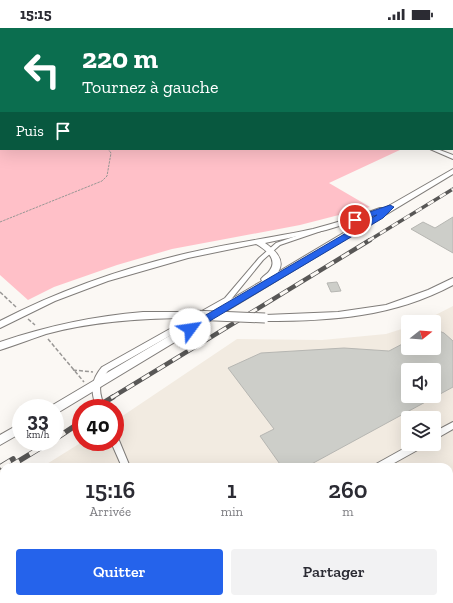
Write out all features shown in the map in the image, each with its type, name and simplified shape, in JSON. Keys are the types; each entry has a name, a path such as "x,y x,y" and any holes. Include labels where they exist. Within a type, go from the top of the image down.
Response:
{"street":[{"path":"436,150 453,157"},
{"path":"97,399 93,387 100,374 105,369 184,326 227,300 270,251 286,241 390,207 453,171"},
{"path":"64,404 380,216 390,207"},
{"path":"0,325 46,301 117,275 178,257 326,228"},
{"path":"248,294 262,281 272,275 276,269 276,258 270,251 256,241"},
{"path":"0,346 30,335 89,321 144,315 265,318 334,316 360,313 409,301 428,294 453,281"},
{"path":"441,432 453,425"},
{"path":"0,440 12,433"},
{"path":"119,451 124,463"},
{"path":"386,463 408,451"}],"path":[{"path":"0,222 102,181 107,176 110,152 109,150"},
{"path":"0,292 19,310"},
{"path":"25,316 35,325"},
{"path":"48,339 73,370 93,387"},
{"path":"73,370 91,372 105,369"}],"shaded area":[{"path":"0,150 400,150 329,183 370,207 300,225 172,249 117,265 54,287 28,300 0,275"},
{"path":"453,306 453,463 48,463 72,448 72,451 124,451 124,415 237,339 322,340 386,334 401,329 401,355 441,355 441,315 436,315"}],"building":[{"path":"453,217 453,253 411,229 423,222 435,228"},
{"path":"337,282 341,291 331,292 327,283"},
{"path":"441,332 444,333 453,341 453,387 441,394 441,363 401,363 401,403 424,403 409,411 401,411 401,415 313,463 279,463 260,436 274,429 228,368 261,353 344,348 389,351 401,345 401,355 441,355"}],"railway":[{"path":"368,241 453,189"},
{"path":"111,398 370,240"},
{"path":"64,433 72,428"},
{"path":"16,463 35,451"},
{"path":"6,463 13,459"}],"route":[{"path":"190,329 380,216 390,207 355,220"}]}
